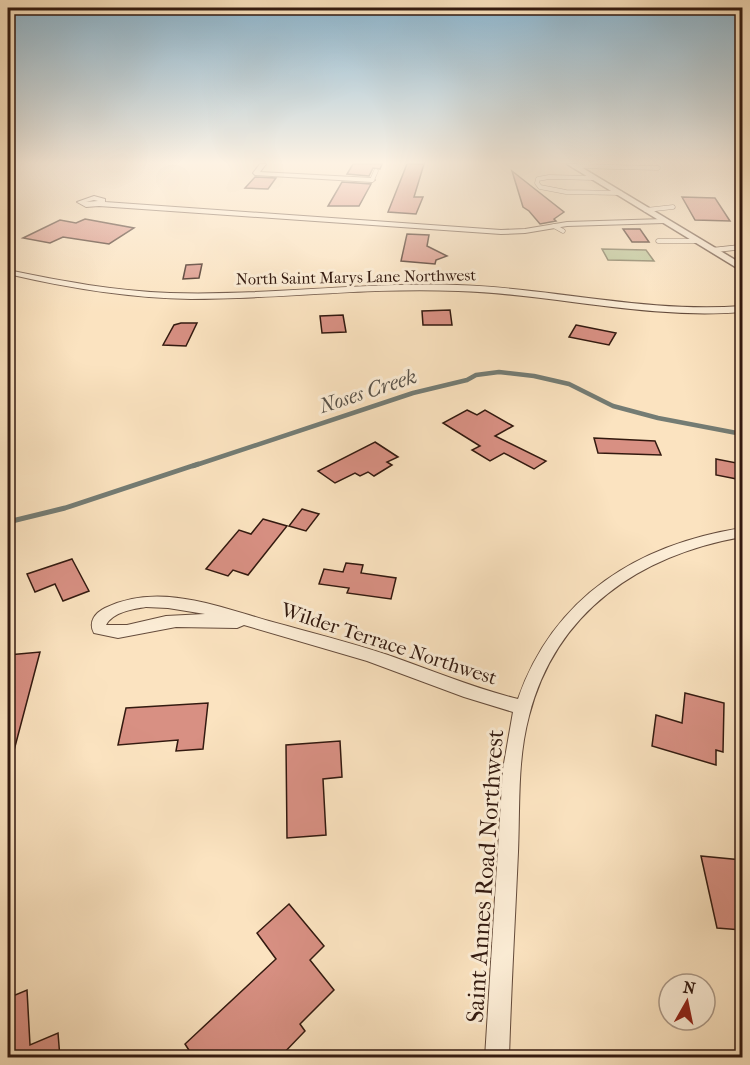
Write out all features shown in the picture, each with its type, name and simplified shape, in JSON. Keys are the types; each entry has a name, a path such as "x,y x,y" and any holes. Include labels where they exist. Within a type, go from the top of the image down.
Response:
{"street":[{"path":"238,214 501,232 554,226 664,221"},
{"path":"652,214 742,268"},
{"name":"North Saint Marys Lane Northwest","path":"8,272 90,289 161,295 221,296 457,288 522,292 654,309 700,311 742,309"},
{"path":"8,285 22,276"},
{"name":"Saint Annes Road Northwest","path":"497,1058 499,980 515,741 523,707 537,670 550,649 580,613 607,586 630,570 684,547 742,533"},
{"name":"Wilder Terrace Northwest","path":"243,619 237,622 176,621 150,624 117,633 99,629 98,625 101,618 113,610 135,603 184,604 243,619 383,660 469,693 523,707"}],"lane":[{"path":"554,226 563,231"},
{"path":"663,236 667,241"},
{"path":"658,241 697,241"},
{"path":"714,250 742,247"}],"green space":[{"path":"602,249 646,250 654,261 608,260"}],"building":[{"path":"531,214 562,214 554,219 556,221 540,224"},
{"path":"691,214 725,214 730,221 695,220"},
{"path":"85,219 134,228 109,244 63,237 50,243 23,238 60,220 76,223"},
{"path":"623,229 640,229 649,242 632,242"},
{"path":"407,234 429,235 427,246 447,256 436,260 435,264 401,261"},
{"path":"202,264 199,278 183,279 186,265"},
{"path":"450,310 452,325 423,325 422,311"},
{"path":"343,315 346,332 322,333 320,316"},
{"path":"197,323 186,346 163,345 174,325"},
{"path":"576,325 616,333 609,345 569,337"},
{"path":"467,410 477,415 485,410 513,426 495,436 546,461 534,469 504,453 490,461 472,450 480,446 443,423"},
{"path":"594,438 655,441 661,455 598,453"},
{"path":"375,442 398,457 387,462 392,465 374,476 368,472 360,476 355,473 335,483 318,471"},
{"path":"716,459 742,464 742,480 716,475"},
{"path":"302,509 319,514 306,531 289,526"},
{"path":"263,519 287,526 248,575 233,570 228,576 206,569 239,530 251,534"},
{"path":"72,559 89,591 63,601 55,584 35,592 27,574"},
{"path":"346,563 363,565 361,573 396,578 391,599 347,593 349,588 319,584 324,569 343,572"},
{"path":"40,652 12,758 8,758 8,655"},
{"path":"685,693 724,703 723,752 716,750 716,765 652,746 656,715 682,723"},
{"path":"208,703 203,749 176,751 178,740 118,745 126,708"},
{"path":"340,741 342,777 323,779 326,835 287,838 286,745"},
{"path":"701,856 742,860 742,930 717,928"},
{"path":"289,904 324,946 310,960 334,990 300,1024 305,1031 279,1058 194,1058 185,1044 276,959 257,933"},
{"path":"27,990 30,1045 58,1033 60,1058 8,1058 8,998"}],"waterway":[{"name":"Noses Creek","path":"193,466 413,393 467,380 476,375 499,372 534,376 569,384 613,406 658,418 742,434"},
{"name":"Noses Creek","path":"8,522 65,508 198,464"}]}
